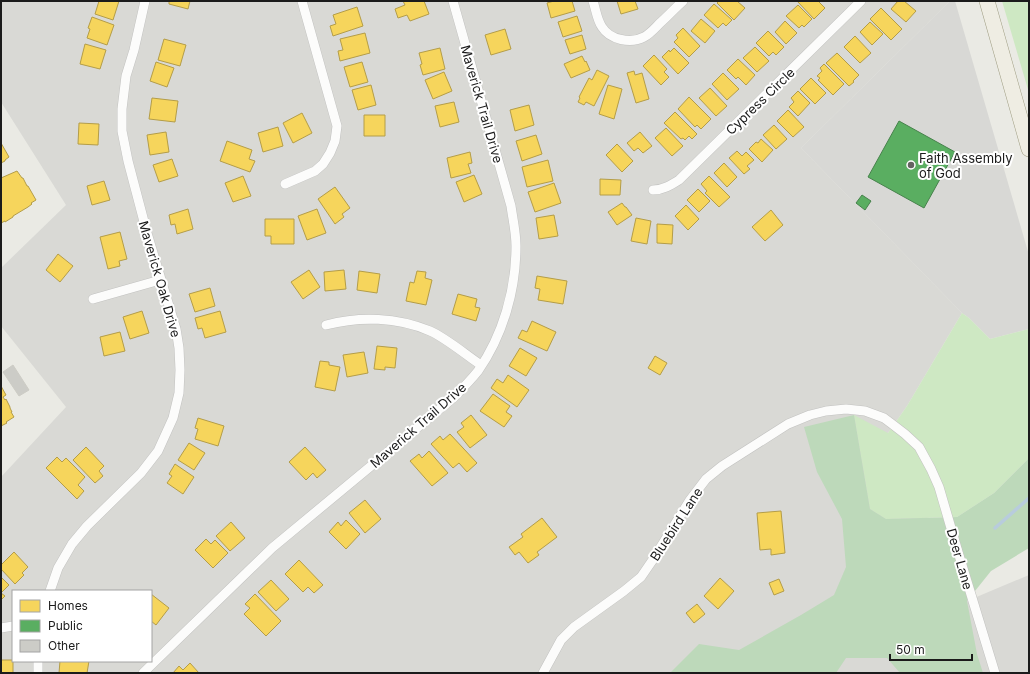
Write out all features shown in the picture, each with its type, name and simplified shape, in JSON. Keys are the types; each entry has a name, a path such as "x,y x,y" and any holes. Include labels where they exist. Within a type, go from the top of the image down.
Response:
{"main road":[{"path":"987,1 1025,121 1029,148"}],"street":[{"name":"Maverick Oak Drive","path":"50,590 58,568 72,544 87,526 141,472 158,451 173,418 179,393 179,348 176,329 147,233 122,131 122,109 126,76 134,50 145,1"},
{"path":"284,184 315,171 323,164 335,141 337,126 302,1"},
{"name":"Maverick Trail Drive","path":"143,673 272,548 453,398 481,366 492,347 507,309 512,290 515,269 515,227 511,206 453,1"},
{"path":"593,1 602,28 616,38 632,41 644,37 651,32 683,1"},
{"name":"Cypress Circle","path":"653,190 668,187 679,180 861,1"},
{"path":"93,299 160,280"},
{"path":"326,325 354,320 375,319 415,326 430,331 481,366"},
{"name":"Bluebird Lane","path":"543,673 561,640 569,632 641,577 690,500 706,479 722,466 788,424 810,415 826,411 846,408 865,411 884,418 919,447"},
{"name":"Deer Lane","path":"919,447 932,469 939,487 995,673"},
{"path":"1,628 12,626"},
{"path":"38,662 38,673"}],"shaded area":[{"path":"1,1 950,1 801,148 962,313 907,406 888,433 967,601 1029,575 1029,673 1,673 1,477 66,407 1,326 1,268 66,205 1,102"},
{"path":"950,1 955,1 1029,255 1029,329 990,339 962,313 801,148"}],"green space":[{"path":"1002,1 1029,1 1029,93"},
{"path":"962,313 990,339 1029,329 1029,458 994,493 957,517 886,519 870,509 854,415 888,433 907,406"},
{"path":"854,415 870,509 886,519 957,517 994,493 1029,458 1029,548 991,571 967,601 977,654 983,673 900,673 887,658 846,658 836,673 670,673 699,644 739,650 834,595 846,567 842,519 817,472 804,427"}],"building: Homes":[{"path":"99,1 119,1 113,20 95,14"},
{"path":"169,1 190,1 188,9 169,4"},
{"path":"403,1 424,1 429,14 410,21 407,15 398,18 395,9 405,5"},
{"path":"554,1 572,1 575,11 551,18 547,3"},
{"path":"617,1 635,1 638,9 621,14"},
{"path":"719,1 737,1 745,8 734,20 717,3"},
{"path":"797,1 818,1 825,8 814,19"},
{"path":"898,1 904,1 916,11 906,22 891,9"},
{"path":"714,4 732,20 726,26 723,23 718,28 704,15"},
{"path":"798,5 812,19 804,27 802,25 799,28 786,16"},
{"path":"357,7 363,26 333,36 330,26 336,24 333,15"},
{"path":"881,8 902,29 891,40 870,19"},
{"path":"577,16 582,31 563,37 558,22"},
{"path":"92,17 114,25 107,45 87,38 90,29 88,28"},
{"path":"701,19 715,31 705,43 691,31"},
{"path":"785,21 797,33 786,44 775,32"},
{"path":"870,22 883,34 872,45 860,32"},
{"path":"683,28 700,46 689,57 674,42 678,38 676,35"},
{"path":"505,29 511,49 491,55 485,35"},
{"path":"768,31 784,47 776,55 773,52 769,56 756,43"},
{"path":"365,33 370,53 340,61 338,51 343,50 340,39"},
{"path":"582,35 586,49 570,54 565,40"},
{"path":"855,36 871,53 860,63 844,47"},
{"path":"164,39 186,45 180,66 158,60"},
{"path":"85,44 106,50 100,69 80,64"},
{"path":"755,47 769,61 757,72 743,58"},
{"path":"440,48 445,69 423,75 419,53"},
{"path":"674,48 689,63 678,74 662,57 669,50 670,52"},
{"path":"837,53 859,75 849,86 826,63"},
{"path":"654,55 667,69 664,72 669,77 661,85 643,66"},
{"path":"582,56 590,70 571,78 564,64"},
{"path":"738,59 755,75 746,85 738,77 736,79 727,70"},
{"path":"156,62 174,68 167,87 150,81"},
{"path":"362,62 368,82 350,87 344,67"},
{"path":"824,64 844,84 833,95 818,80 820,78 817,76 822,71 820,68"},
{"path":"597,70 609,76 594,106 586,102 584,105 578,102 579,97 589,78 592,80"},
{"path":"634,71 635,75 642,73 649,99 636,103 627,73"},
{"path":"444,72 452,91 433,99 425,80"},
{"path":"723,73 739,89 727,100 712,84"},
{"path":"811,78 826,93 815,104 800,89"},
{"path":"371,85 376,105 358,110 352,90"},
{"path":"608,85 622,89 614,119 599,114"},
{"path":"710,88 727,106 716,116 699,98"},
{"path":"798,91 810,103 798,116 789,107 794,102 791,98"},
{"path":"689,97 711,119 701,129 697,125 695,127 678,109"},
{"path":"152,98 178,101 175,122 149,119"},
{"path":"454,102 459,122 440,127 435,106"},
{"path":"529,105 534,125 515,131 510,110"},
{"path":"788,110 804,127 793,137 777,121"},
{"path":"675,112 697,134 692,139 689,136 685,140 683,138 681,139 664,123"},
{"path":"302,113 312,133 293,143 283,123"},
{"path":"364,115 385,115 385,136 364,136"},
{"path":"79,123 99,124 98,145 78,144"},
{"path":"774,125 787,139 776,149 763,135"},
{"path":"278,127 283,146 263,152 258,133"},
{"path":"666,128 683,146 672,156 655,138"},
{"path":"166,132 169,152 150,155 147,135"},
{"path":"640,132 652,146 643,153 638,148 634,151 627,143"},
{"path":"536,135 542,154 522,161 516,141"},
{"path":"761,139 773,150 762,162 749,149"},
{"path":"227,141 252,150 249,159 255,161 250,172 220,161"},
{"path":"1,143 9,157 1,163"},
{"path":"617,144 633,161 622,172 606,155"},
{"path":"737,151 742,156 746,152 754,160 747,166 750,169 744,174 729,158"},
{"path":"470,152 472,163 468,164 471,173 451,178 447,158"},
{"path":"172,159 178,176 159,182 153,165"},
{"path":"548,160 553,181 527,187 522,167"},
{"path":"724,163 737,177 727,187 714,173"},
{"path":"17,171 36,200 13,217 1,223 1,178"},
{"path":"474,175 482,194 464,202 456,182"},
{"path":"243,176 251,196 233,202 225,183"},
{"path":"709,176 730,197 719,207 705,193 707,191 701,184"},
{"path":"600,179 621,180 620,195 600,195"},
{"path":"104,181 110,200 92,205 87,186"},
{"path":"554,183 561,203 535,212 528,192"},
{"path":"335,187 350,208 342,214 344,217 335,224 318,199"},
{"path":"698,189 710,201 699,212 687,200"},
{"path":"622,203 632,215 617,225 608,212"},
{"path":"686,205 699,219 688,230 675,216"},
{"path":"188,209 193,229 177,234 175,224 171,225 169,215"},
{"path":"317,209 326,233 307,240 298,216"},
{"path":"771,210 783,225 765,241 752,227"},
{"path":"554,215 558,236 539,239 536,218"},
{"path":"636,218 651,221 647,244 631,241"},
{"path":"265,219 294,219 294,244 271,244 271,236 265,236"},
{"path":"657,224 673,225 672,244 657,243"},
{"path":"120,232 127,259 119,261 120,266 108,269 100,237"},
{"path":"58,254 73,266 60,282 46,270"},
{"path":"309,270 320,287 303,299 291,282"},
{"path":"344,270 346,289 325,291 324,272"},
{"path":"359,271 380,274 377,293 357,290"},
{"path":"417,271 426,272 425,278 432,280 426,305 406,301 410,282 414,283"},
{"path":"537,276 567,281 563,304 538,300 540,289 535,288"},
{"path":"210,288 215,306 195,312 189,294"},
{"path":"458,294 477,299 475,307 480,308 476,321 452,314"},
{"path":"142,311 149,333 130,339 123,317"},
{"path":"220,311 226,332 205,338 202,328 198,329 195,318"},
{"path":"532,321 556,332 547,351 518,338 522,330 527,332"},
{"path":"120,332 125,351 104,356 100,337"},
{"path":"377,346 397,348 395,368 385,367 385,370 374,369"},
{"path":"520,348 537,358 526,376 509,366"},
{"path":"364,352 368,373 347,377 343,355"},
{"path":"655,356 667,363 660,375 648,368"},
{"path":"320,361 329,362 329,365 340,367 335,391 315,387"},
{"path":"508,375 529,390 517,407 491,388 497,379 503,383"},
{"path":"1,386 6,395 3,397 5,400 6,399 14,417 1,426"},
{"path":"493,394 510,406 506,412 512,416 504,427 480,411"},
{"path":"471,415 487,435 470,448 457,432 464,427 461,423"},
{"path":"198,418 224,426 218,446 195,439 198,429 195,428"},
{"path":"450,434 477,463 467,472 459,463 453,468 431,444 440,436 443,440"},
{"path":"189,443 205,453 194,470 178,460"},
{"path":"86,447 104,466 99,471 103,476 95,483 73,460"},
{"path":"305,447 326,470 317,478 313,473 306,480 289,462"},
{"path":"429,451 448,473 432,486 410,461 419,454 422,458"},
{"path":"57,457 62,462 66,458 85,477 78,485 84,491 77,499 46,468"},
{"path":"175,464 194,477 183,494 167,483 172,476 169,474"},
{"path":"365,500 381,519 365,533 349,513"},
{"path":"781,511 785,553 771,555 771,549 760,550 757,513"},
{"path":"542,518 557,537 537,552 539,555 528,563 519,552 515,555 509,547 523,537 521,534"},
{"path":"346,520 360,534 346,549 329,532 338,522 341,526"},
{"path":"231,522 245,538 230,551 216,536"},
{"path":"206,539 211,544 215,540 228,553 213,568 195,550"},
{"path":"14,552 28,567 22,573 24,575 15,584 1,569 1,565"},
{"path":"299,560 323,585 314,593 308,587 303,592 285,574"},
{"path":"1,577 9,585 1,593"},
{"path":"720,578 734,591 718,609 704,596"},
{"path":"779,579 784,591 774,595 769,583"},
{"path":"271,580 289,599 276,611 258,592"},
{"path":"1,593 5,596 1,600"},
{"path":"255,594 281,621 266,636 244,614 250,608 245,604"},
{"path":"152,595 169,608 156,625 152,622"},
{"path":"697,604 705,614 694,623 686,613"},
{"path":"1,660 12,660 13,673 1,673"},
{"path":"60,662 89,662 87,673 59,673"},
{"path":"190,663 199,673 173,673 179,666 183,670"}],"building: Public":[{"name":"Faith Assembly of God","path":"899,121 955,152 924,208 868,177"},
{"path":"862,195 871,201 865,210 856,203"}],"building: Other":[{"path":"13,365 29,390 19,396 3,372"}],"waterway":[{"path":"995,528 1029,498"}],"place":[{"name":"Faith Assembly of God","path":"911,165"}]}
